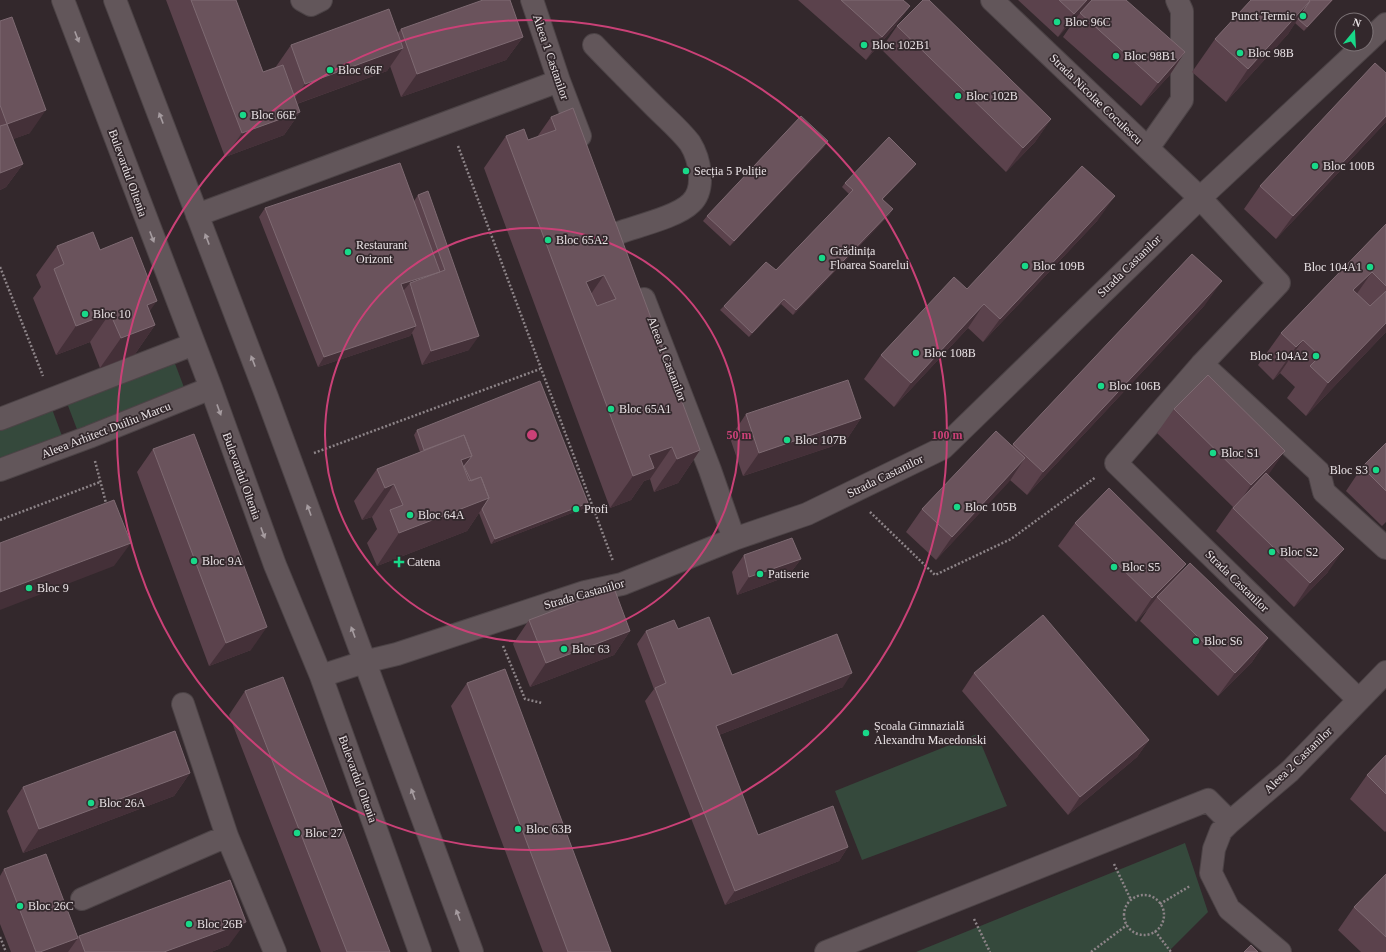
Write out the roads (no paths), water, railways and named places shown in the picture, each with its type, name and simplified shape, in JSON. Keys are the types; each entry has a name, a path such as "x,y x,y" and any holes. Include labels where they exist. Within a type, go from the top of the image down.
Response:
{"street":[{"name":"Bulevardul Oltenia","path":"63,0 211,388 275,565 321,676 420,952"},
{"path":"115,0 291,462 472,952"},
{"path":"302,0 311,5 322,0"},
{"name":"Aleea 1 Castanilor","path":"532,0 559,81 587,153"},
{"name":"Strada Nicolae Coculescu","path":"992,0 1200,198 1279,283 1202,364"},
{"path":"1148,148 1182,100 1182,11 1177,0"},
{"name":"Strada Castanilor","path":"1374,35 1386,24"},
{"path":"594,45 690,144 698,161 700,176 698,190 693,202 682,211 618,233"},
{"name":"Strada Castanilor","path":"321,676 364,662 397,654 585,592 622,584 734,539 806,514 943,448 1200,198 1355,52"},
{"path":"197,215 559,81"},
{"path":"610,211 626,255"},
{"name":"Aleea 1 Castanilor","path":"635,277 710,470 734,539"},
{"path":"0,419 194,344"},
{"path":"1202,364 1319,472 1324,492 1386,548"},
{"name":"Strada Castanilor","path":"1202,364 1116,463 1358,699"},
{"name":"Aleea Arhitect Duiliu Marcu","path":"0,470 89,437 211,388"},
{"name":"Aleea 2 Castanilor","path":"1280,952 1230,909 1211,874 1214,849 1221,831 1290,771 1358,699 1386,672"},
{"path":"183,704 228,836 275,952"},
{"path":"826,952 1208,800 1230,822"},
{"path":"82,899 228,836"}],"place":[{"name":"Punct Termic","path":"1303,16"},
{"name":"Bloc 96C","path":"1057,22"},
{"name":"Bloc 102B1","path":"864,45"},
{"name":"Bloc 98B","path":"1240,53"},
{"name":"Bloc 98B1","path":"1116,56"},
{"name":"Bloc 66F","path":"330,70"},
{"name":"Bloc 102B","path":"958,96"},
{"name":"Bloc 66E","path":"243,115"},
{"name":"Bloc 100B","path":"1315,166"},
{"name":"Secția 5 Poliție","path":"686,171"},
{"name":"Bloc 65A2","path":"548,240"},
{"name":"Restaurant Orizont","path":"348,252"},
{"name":"Grădinița Floarea Soarelui","path":"822,258"},
{"name":"Bloc 109B","path":"1025,266"},
{"name":"Bloc 104A1","path":"1370,267"},
{"name":"Bloc 10","path":"85,314"},
{"name":"Bloc 108B","path":"916,353"},
{"name":"Bloc 104A2","path":"1316,356"},
{"name":"Bloc 106B","path":"1101,386"},
{"name":"Bloc 65A1","path":"611,409"},
{"name":"Bloc 107B","path":"787,440"},
{"name":"Bloc S1","path":"1213,453"},
{"name":"Bloc S3","path":"1376,470"},
{"name":"Bloc 105B","path":"957,507"},
{"name":"Profi","path":"576,509"},
{"name":"Bloc 64A","path":"410,515"},
{"name":"Bloc S2","path":"1272,552"},
{"name":"Bloc 9A","path":"194,561"},
{"name":"Catena","path":"399,562"},
{"name":"Bloc S5","path":"1114,567"},
{"name":"Patiserie","path":"760,574"},
{"name":"Bloc 9","path":"29,588"},
{"name":"Bloc S6","path":"1196,641"},
{"name":"Bloc 63","path":"564,649"},
{"name":"Școala Gimnazială Alexandru Macedonski","path":"866,733"},
{"name":"Bloc 26A","path":"91,803"},
{"name":"Bloc 63B","path":"518,829"},
{"name":"Bloc 27","path":"297,833"},
{"name":"Bloc 26C","path":"20,906"},
{"name":"Bloc 26B","path":"189,924"}]}
